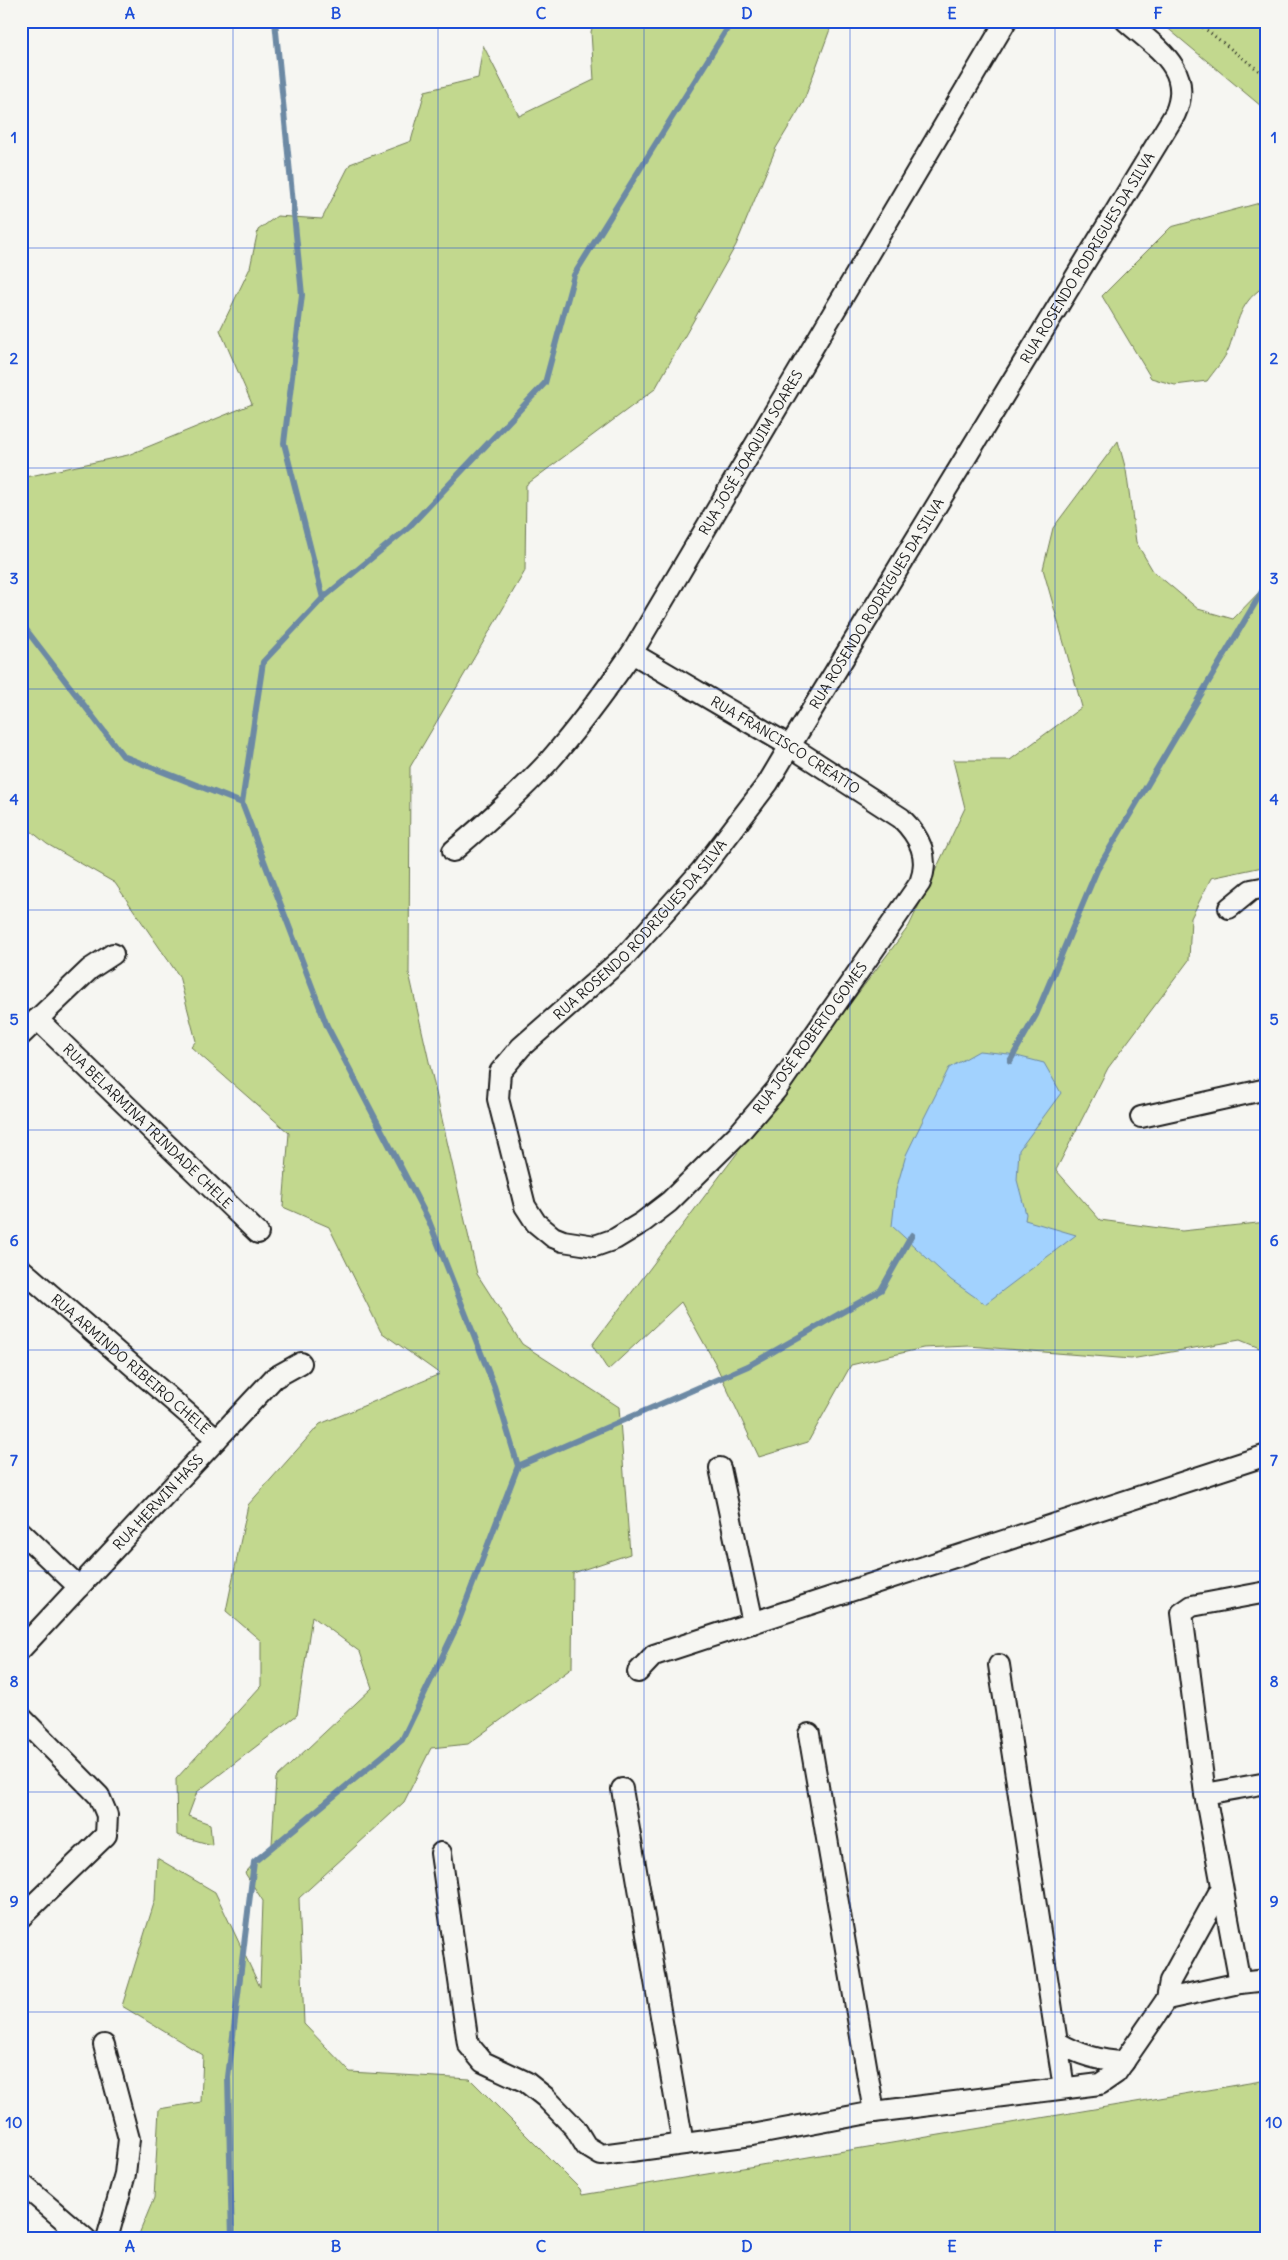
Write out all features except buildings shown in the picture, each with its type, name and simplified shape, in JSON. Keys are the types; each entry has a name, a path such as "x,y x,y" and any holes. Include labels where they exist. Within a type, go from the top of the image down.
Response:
{"street":[{"name":"RUA JOSÉ JOAQUIM SOARES","path":"453,851 504,808 550,760 593,708 632,654 1006,21"},
{"name":"RUA ROSENDO RODRIGUES DA SILVA","path":"587,1246 563,1241 553,1236 536,1224 525,1206 498,1099 500,1072 520,1048 625,956 701,871 768,783 1174,114 1180,99 1180,83 1170,61 1126,21"},
{"name":"RUA FRANCISCO CREATTO","path":"632,654 790,746 901,818 916,834 924,852"},
{"name":"RUA JOSÉ ROBERTO GOMES","path":"587,1246 606,1243 643,1222 688,1184 746,1125 776,1090 920,883 924,868 924,852"},
{"path":"1229,908 1252,890 1267,887"},
{"path":"21,1035 36,1018 90,969 113,954"},
{"name":"RUA BELARMINA TRINDADE CHELE","path":"36,1018 258,1233"},
{"path":"1142,1117 1267,1089"},
{"name":"RUA ARMINDO RIBEIRO CHELE","path":"21,1269 218,1438"},
{"name":"RUA HERWIN HASS","path":"21,1649 274,1378 301,1363"},
{"path":"638,1672 654,1655 1267,1455"},
{"path":"720,1468 753,1623"},
{"path":"21,1532 79,1587"},
{"path":"1240,1983 1205,1794 1182,1612 1192,1606 1267,1592"},
{"path":"999,1664 1064,2088"},
{"path":"21,1717 99,1796 107,1815 106,1835 21,1917"},
{"path":"809,1734 874,2112"},
{"path":"1205,1794 1267,1783"},
{"path":"622,1789 683,2144"},
{"path":"441,1852 468,2044 483,2062 519,2078 545,2096 574,2128 586,2146 601,2155 752,2135 874,2112 1100,2084 1116,2073 1167,1999 1170,1981 1222,1887"},
{"path":"1167,1999 1240,1983 1267,1980"},
{"path":"1057,2042 1076,2052 1096,2059 1124,2062"},
{"path":"104,2045 130,2139 125,2174 107,2239"},
{"path":"21,2183 86,2239"}],"path":[{"path":"1194,21 1267,77"}],"green space":[{"path":"594,21 833,21 803,103 776,148 736,245 655,389 526,485 525,571 410,767 409,973 477,1274 522,1344 619,1407 630,1554 573,1573 572,1668 468,1744 431,1748 404,1802 299,1898 304,2024 350,2072 470,2079 580,2189 582,2195 1267,2080 1267,2239 137,2239 154,2198 159,2109 201,2102 203,2055 122,2006 155,1900 157,1858 215,1892 260,1987 263,1901 245,1873 272,1844 276,1778 372,1688 360,1652 312,1616 297,1715 197,1792 188,1816 210,1824 212,1845 177,1835 176,1779 261,1686 261,1641 226,1611 248,1505 320,1424 440,1374 381,1332 329,1227 283,1207 289,1133 191,1047 196,1041 179,976 115,883 47,844 21,823 21,478 128,455 252,404 220,330 250,268 258,230 277,216 322,219 350,164 411,141 425,91 478,78 483,45 519,116 594,80 591,32"},
{"path":"1159,21 1267,21 1267,111"},
{"path":"1267,201 1267,285 1258,291 1245,305 1229,348 1222,361 1207,381 1175,385 1151,378 1102,296 1171,227"},
{"path":"1118,441 1126,470 1136,542 1153,571 1198,609 1233,619 1267,584 1267,866 1211,878 1191,918 1189,960 1108,1068 1056,1170 1100,1220 1182,1231 1267,1222 1267,1351 1240,1340 1131,1359 969,1346 923,1348 851,1365 808,1442 759,1457 715,1363 681,1302 608,1370 592,1345 909,926 965,808 953,760 1010,760 1082,707 1043,569 1053,528"}],"water":[{"path":"979,1051 1009,1054 1044,1063 1061,1093 1019,1150 1017,1180 1026,1214 1025,1220 1076,1235 985,1304 951,1280 892,1226 896,1190 906,1155 922,1122 949,1068"}],"waterway":[{"path":"275,21 302,295 284,443 323,598"},
{"path":"518,1466 494,1386 429,1221 327,1026 242,803 263,662 323,598 408,528 545,383 574,275 732,21"},
{"path":"1010,1061 1036,1015 1097,870 1267,583"},
{"path":"21,623 123,756 242,803"},
{"path":"232,2239 228,2077 254,1862 402,1740 456,1628 518,1466 748,1366 881,1290 912,1235"}]}
